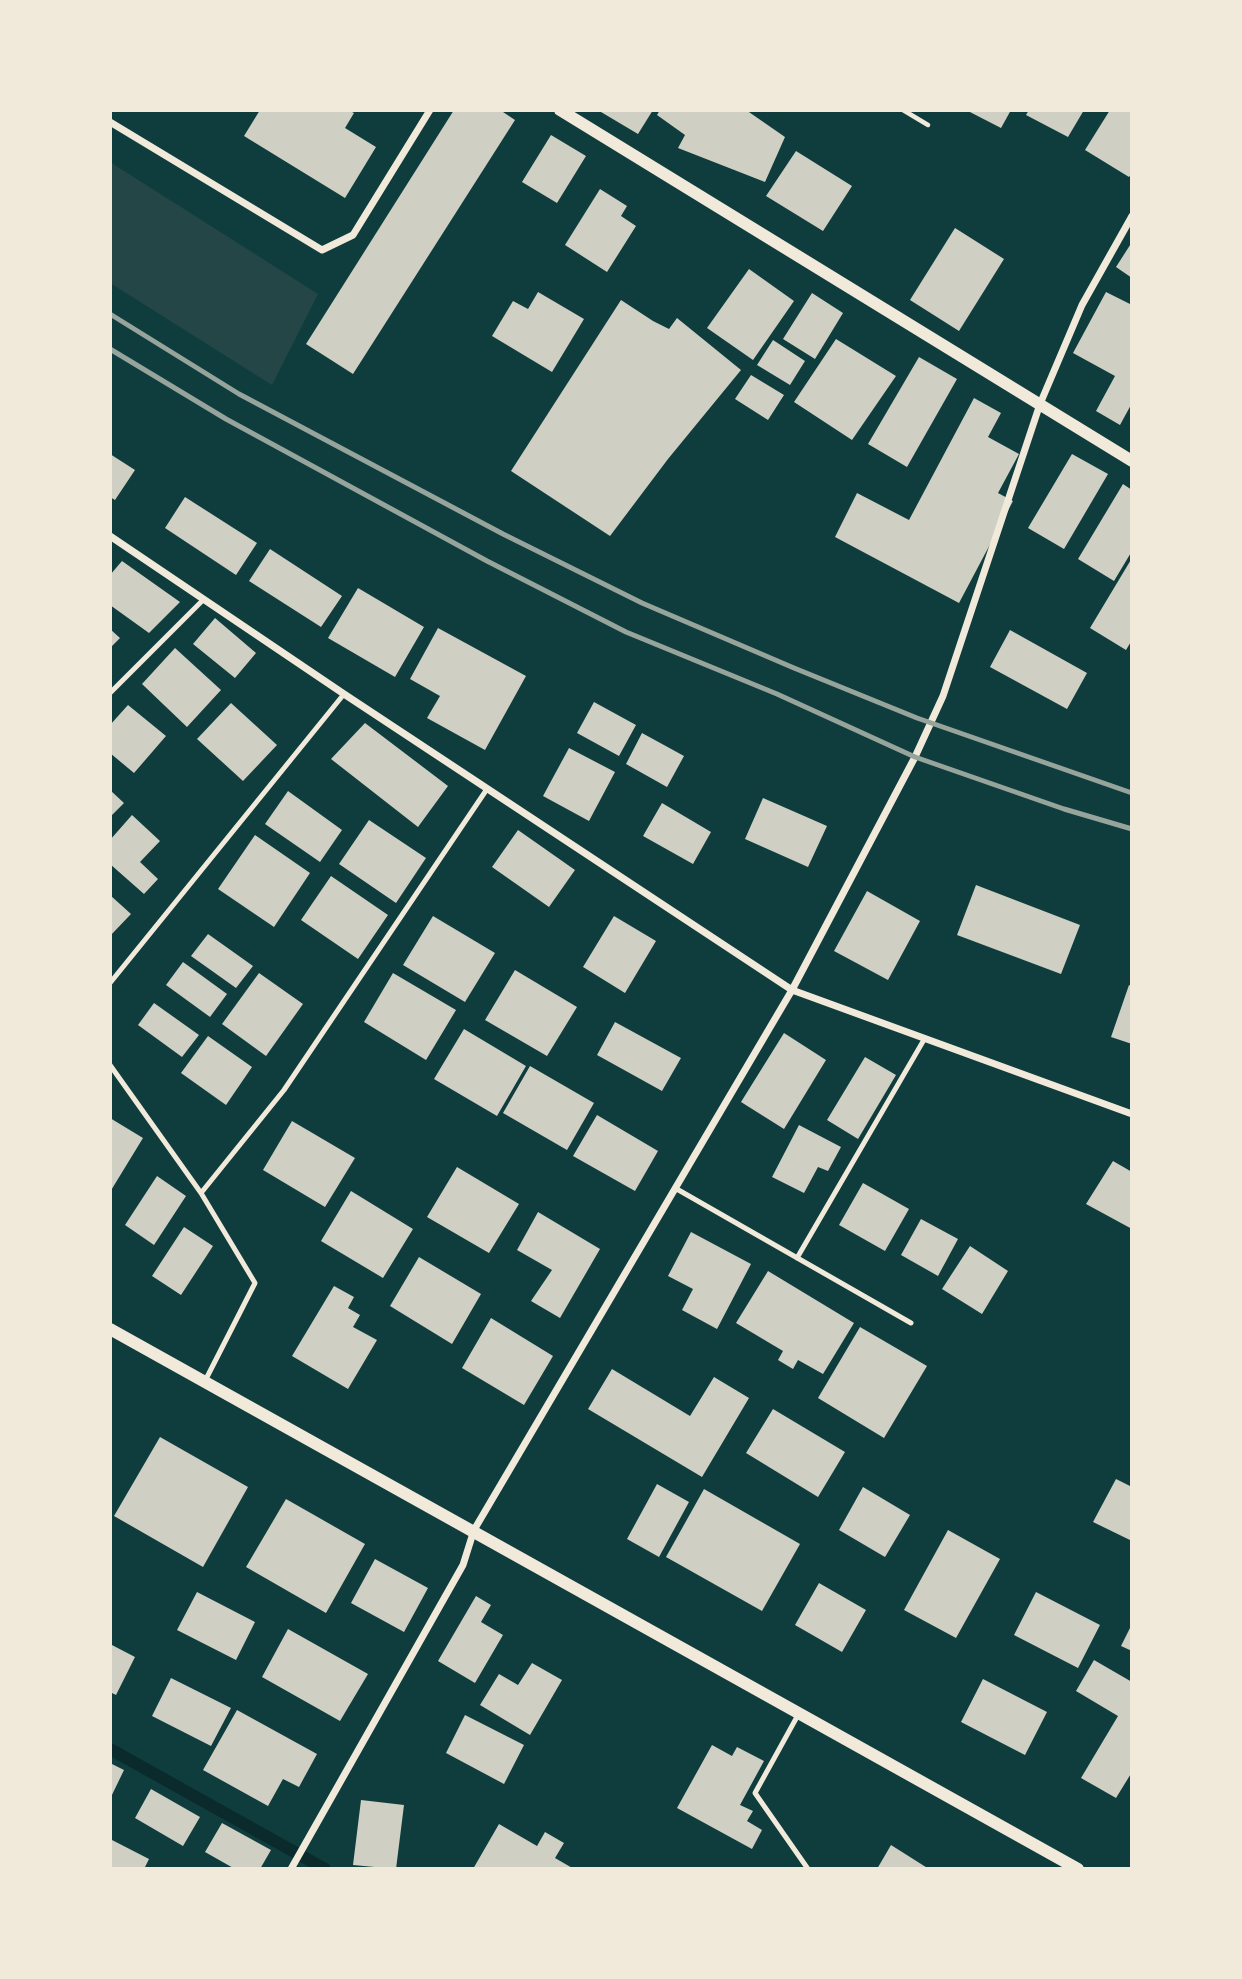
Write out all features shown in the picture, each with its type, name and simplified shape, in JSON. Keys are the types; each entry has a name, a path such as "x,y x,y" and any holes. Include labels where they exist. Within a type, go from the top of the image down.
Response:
{"street":[{"path":"110,122 323,250 353,235 430,110"},
{"path":"560,110 1132,461"},
{"path":"291,1869 463,1564 474,1530 792,990 915,757 943,696 1040,404 1082,304 1132,216"},
{"path":"110,536 792,990 1132,1114"},
{"path":"110,1329 1079,1869"}],"lane":[{"path":"110,693 204,599"},
{"path":"110,983 344,694"},
{"path":"201,1193 284,1090 487,789"},
{"path":"797,1258 925,1038"},
{"path":"110,1065 201,1193 255,1283 204,1382"},
{"path":"676,1188 911,1323"},
{"path":"799,1713 755,1793 808,1869"}],"path":[{"path":"903,110 929,125"}],"shaded area":[{"path":"110,162 318,294 272,385 110,283"}],"building":[{"path":"260,110 348,110 354,113 345,128 376,147 345,198 244,136"},
{"path":"454,110 500,110 515,120 353,374 306,344"},
{"path":"653,110 638,134 601,112"},
{"path":"660,110 746,110 785,137 765,182 678,148 685,135 657,115"},
{"path":"966,110 1011,110 1001,128"},
{"path":"1029,110 1084,110 1068,137 1026,115"},
{"path":"1110,110 1128,110 1132,113 1132,173 1129,177 1085,150"},
{"path":"551,135 586,156 557,203 522,182"},
{"path":"796,151 852,186 823,231 766,196"},
{"path":"600,189 627,206 621,216 636,226 607,272 565,245"},
{"path":"955,228 1004,259 959,331 910,300"},
{"path":"1132,242 1132,278 1116,267"},
{"path":"749,269 794,301 753,360 707,328"},
{"path":"538,292 584,319 552,372 492,336 513,301 528,309"},
{"path":"1106,292 1132,305 1132,403 1120,425 1096,411 1115,376 1073,353"},
{"path":"812,293 843,313 815,359 783,339"},
{"path":"621,300 669,329 677,318 741,370 668,459 610,536 511,471"},
{"path":"836,339 896,376 852,440 794,402"},
{"path":"773,340 805,361 790,385 757,365"},
{"path":"919,357 957,379 907,467 868,444"},
{"path":"751,375 784,395 768,420 735,399"},
{"path":"974,398 1001,413 988,437 1019,454 998,493 1013,501 959,603 835,537 857,493 909,520"},
{"path":"110,454 135,470 115,500 110,497"},
{"path":"1072,454 1108,474 1064,549 1028,528"},
{"path":"1123,484 1132,490 1132,551 1114,581 1078,559"},
{"path":"185,497 257,543 236,575 165,528"},
{"path":"270,549 342,596 321,627 249,581"},
{"path":"1132,558 1132,640 1126,650 1090,628"},
{"path":"122,561 180,602 149,633 110,605 110,575"},
{"path":"358,588 424,627 395,677 328,638"},
{"path":"215,618 256,653 235,678 193,644"},
{"path":"438,628 526,676 485,750 427,718 440,696 410,679"},
{"path":"110,629 120,638 110,648"},
{"path":"1010,630 1087,673 1067,709 990,667"},
{"path":"175,648 221,690 187,727 142,684"},
{"path":"594,702 636,725 619,756 577,733"},
{"path":"231,703 277,745 243,781 197,739"},
{"path":"128,705 166,736 134,773 110,753 110,725"},
{"path":"365,723 448,786 418,827 331,759"},
{"path":"642,733 684,756 667,787 626,764"},
{"path":"569,748 615,772 589,821 543,796"},
{"path":"110,790 124,803 110,817"},
{"path":"288,791 342,830 320,862 265,824"},
{"path":"763,798 827,826 808,867 745,839"},
{"path":"662,803 711,832 693,864 643,836"},
{"path":"132,815 160,841 140,862 158,879 144,894 110,864 110,840"},
{"path":"369,820 426,858 396,903 339,864"},
{"path":"518,830 575,870 549,907 492,867"},
{"path":"255,835 310,873 274,927 218,889"},
{"path":"331,876 388,915 358,959 301,920"},
{"path":"976,885 1080,925 1061,974 957,935"},
{"path":"867,891 920,921 888,980 834,951"},
{"path":"110,895 131,914 110,936"},
{"path":"433,916 495,953 465,1002 403,965"},
{"path":"614,916 656,941 625,993 583,967"},
{"path":"208,934 253,966 236,988 191,956"},
{"path":"183,962 227,994 210,1017 166,985"},
{"path":"515,970 577,1007 547,1056 485,1020"},
{"path":"259,973 303,1004 266,1056 222,1024"},
{"path":"393,973 456,1010 426,1060 364,1022"},
{"path":"1129,985 1132,986 1132,1044 1111,1037"},
{"path":"154,1003 199,1035 182,1057 138,1025"},
{"path":"615,1022 681,1058 662,1091 597,1055"},
{"path":"464,1029 526,1066 497,1116 434,1079"},
{"path":"784,1033 826,1060 784,1129 741,1102"},
{"path":"208,1036 252,1067 226,1105 181,1073"},
{"path":"865,1057 896,1075 858,1139 827,1120"},
{"path":"530,1066 594,1103 567,1150 503,1113"},
{"path":"597,1115 658,1151 635,1191 573,1156"},
{"path":"110,1118 143,1138 110,1192"},
{"path":"292,1121 355,1158 325,1207 263,1170"},
{"path":"799,1125 841,1147 828,1171 818,1167 804,1193 772,1177"},
{"path":"1113,1161 1132,1172 1132,1229 1086,1204"},
{"path":"457,1167 519,1204 489,1253 427,1217"},
{"path":"157,1176 186,1196 154,1245 125,1225"},
{"path":"863,1183 909,1209 885,1251 839,1225"},
{"path":"351,1191 413,1229 383,1278 321,1241"},
{"path":"538,1212 600,1249 560,1318 531,1301 552,1270 517,1250"},
{"path":"921,1219 958,1239 938,1276 901,1255"},
{"path":"184,1227 213,1246 181,1295 152,1276"},
{"path":"691,1232 751,1264 717,1329 682,1310 693,1289 668,1276"},
{"path":"970,1246 1008,1271 982,1314 942,1289"},
{"path":"419,1257 481,1294 452,1344 390,1306"},
{"path":"768,1271 854,1323 823,1374 798,1360 793,1369 778,1360 783,1351 736,1323"},
{"path":"334,1286 354,1297 348,1308 360,1315 353,1327 377,1340 348,1389 292,1356"},
{"path":"491,1318 553,1356 524,1405 462,1368"},
{"path":"860,1327 927,1366 884,1438 818,1398"},
{"path":"612,1369 690,1416 714,1377 749,1398 702,1477 588,1409"},
{"path":"773,1409 845,1452 818,1497 746,1453"},
{"path":"160,1437 248,1487 203,1567 114,1516"},
{"path":"1116,1479 1132,1487 1132,1541 1093,1522"},
{"path":"657,1484 689,1502 659,1557 627,1539"},
{"path":"863,1487 910,1515 885,1557 839,1530"},
{"path":"704,1489 800,1544 762,1611 666,1557"},
{"path":"286,1499 365,1544 326,1613 246,1567"},
{"path":"948,1530 1000,1559 956,1638 904,1610"},
{"path":"375,1559 428,1588 404,1632 351,1603"},
{"path":"819,1583 866,1610 842,1652 795,1625"},
{"path":"197,1592 255,1622 236,1660 177,1630"},
{"path":"1036,1592 1100,1625 1078,1668 1014,1635"},
{"path":"476,1596 491,1605 481,1622 503,1635 475,1683 438,1661"},
{"path":"1132,1624 1132,1651 1121,1646"},
{"path":"288,1629 368,1674 340,1721 262,1677"},
{"path":"110,1644 135,1657 116,1695 110,1692"},
{"path":"1094,1660 1132,1682 1132,1772 1116,1798 1081,1778 1118,1716 1076,1691"},
{"path":"532,1663 562,1680 530,1735 480,1705 499,1674 518,1685"},
{"path":"171,1678 231,1708 211,1746 152,1716"},
{"path":"983,1679 1047,1712 1025,1755 961,1722"},
{"path":"237,1710 317,1754 299,1787 283,1779 268,1806 203,1770"},
{"path":"465,1715 524,1745 504,1784 446,1753"},
{"path":"712,1745 732,1756 737,1747 764,1761 740,1805 753,1811 747,1821 762,1830 752,1849 677,1808"},
{"path":"110,1763 124,1770 110,1799"},
{"path":"151,1789 200,1817 183,1846 135,1818"},
{"path":"361,1800 404,1805 396,1869 353,1865"},
{"path":"222,1823 271,1850 260,1869 235,1869 205,1852"},
{"path":"499,1824 537,1846 545,1832 564,1843 555,1858 574,1869 473,1869"},
{"path":"112,1840 149,1859 144,1869 110,1869"},
{"path":"891,1845 929,1869 877,1869"}],"waterway":[{"path":"110,1749 325,1869"}],"railway":[{"path":"110,314 239,394 503,534 642,603 917,718 1132,793"},
{"path":"110,349 226,419 487,561 626,632 777,694 915,757 1064,809 1132,829"}]}
